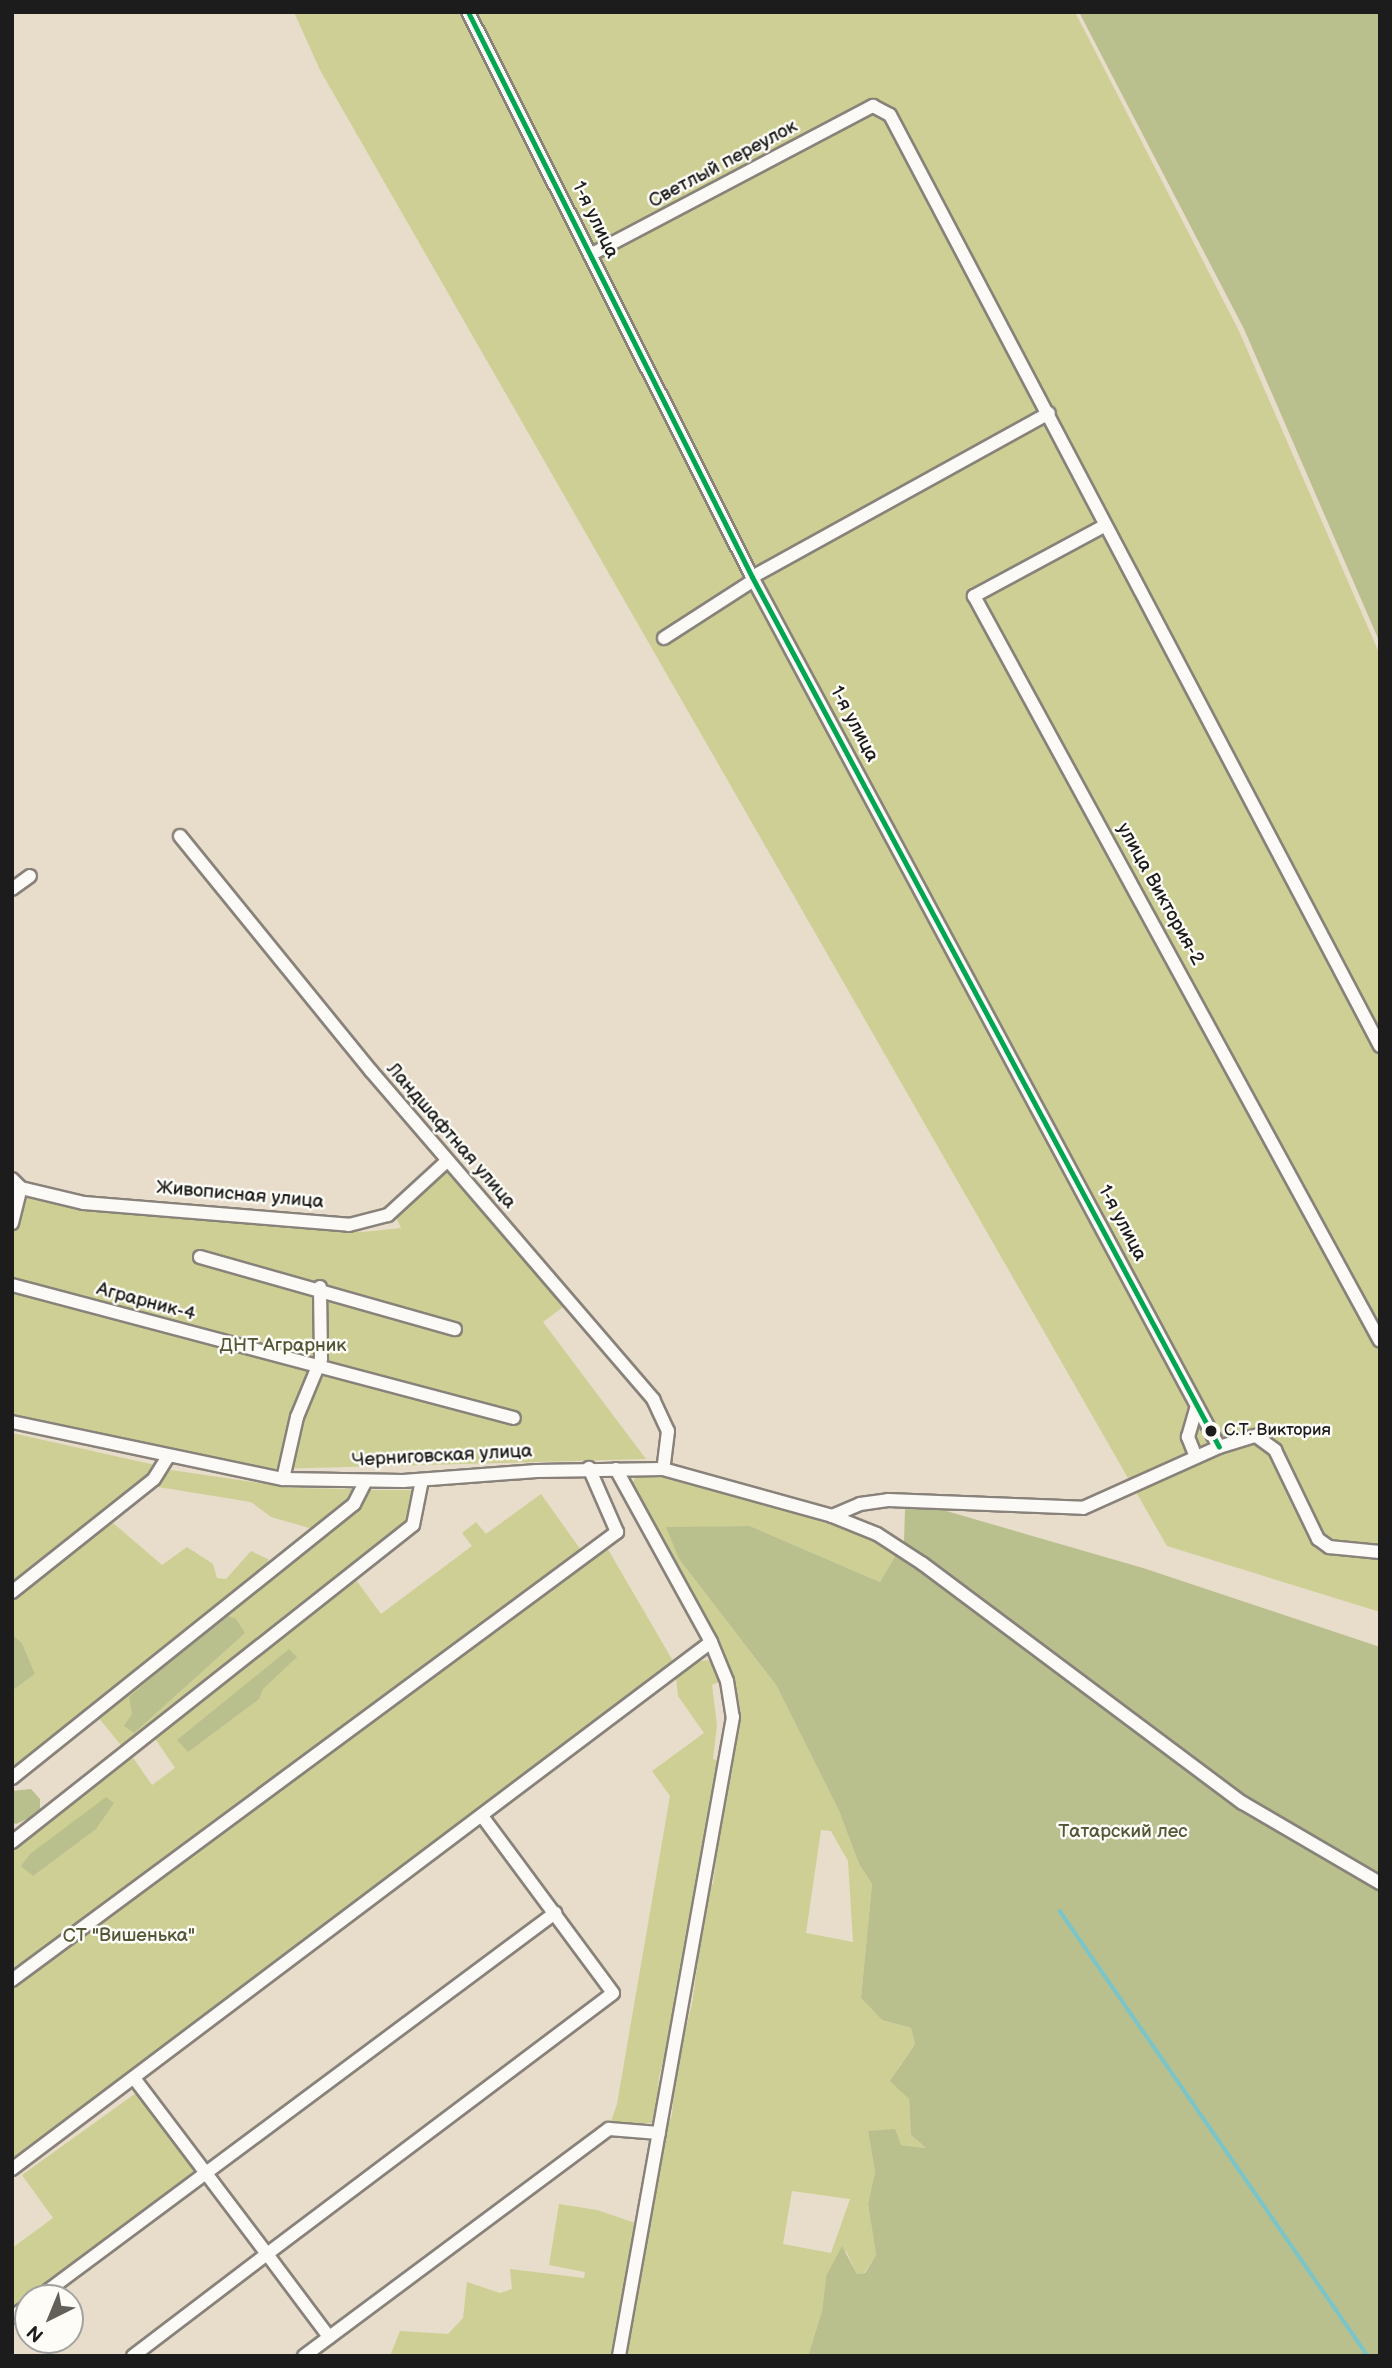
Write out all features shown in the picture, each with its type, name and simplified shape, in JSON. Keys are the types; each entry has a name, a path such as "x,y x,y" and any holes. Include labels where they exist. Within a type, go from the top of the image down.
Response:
{"street":[{"name":"1-я улица","path":"468,12 753,578 1219,1447"},
{"name":"Светлый переулок","path":"590,255 873,106 890,115 1049,414"},
{"path":"664,638 753,578 1049,414 1104,526 1380,1046"},
{"name":"улица Виктория-2","path":"1104,526 974,596 1380,1341"},
{"name":"Ландшафтная улица","path":"180,836 447,1161 653,1399 668,1431 663,1469"},
{"path":"12,888 30,876"},
{"name":"Живописная улица","path":"17,1183 83,1203 349,1225 388,1215 447,1161"},
{"path":"12,1223 17,1183"},
{"path":"200,1257 320,1287 455,1329"},
{"name":"Аграрник-4","path":"12,1285 317,1369 474,1405 514,1418"},
{"path":"282,1479 297,1417 321,1359 320,1287"},
{"path":"1196,1457 1188,1437 1197,1406"},
{"name":"Черниговская улица","path":"12,1422 167,1458 282,1479 365,1482 589,1468 663,1469 832,1516 877,1534 933,1571 1243,1803 1380,1883"},
{"path":"832,1516 860,1504 910,1499 1083,1508 1219,1447 1256,1436 1266,1440 1318,1539 1329,1547 1380,1552"},
{"path":"12,1592 154,1479 167,1458"},
{"path":"12,1980 617,1532 589,1468"},
{"path":"616,1469 711,1642 727,1681 733,1717 619,2356"},
{"path":"12,1842 413,1525 422,1480"},
{"path":"12,1777 354,1504 365,1482"},
{"path":"12,2169 483,1817 711,1642"},
{"path":"133,2356 613,1993 483,1817"},
{"path":"57,2284 555,1913"},
{"path":"134,2078 329,2337"},
{"path":"304,2356 609,2129 659,2133"}],"green space":[{"name":"С.Т. Виктория","path":"294,12 1075,12 1239,331 1380,655 1380,1612 1167,1546 320,70"},
{"path":"1079,12 1380,12 1380,643 1244,329"},
{"name":"ДНТ Аграрник","path":"445,1171 458,1176 563,1307 543,1322 646,1459 271,1469 12,1414 12,1191 99,1208 218,1214 363,1232 401,1228 395,1215"},
{"path":"12,1433 155,1465 151,1477 12,1584"},
{"path":"171,1470 293,1488 355,1489 339,1511 313,1529 271,1517 251,1502 152,1486"},
{"path":"647,1474 737,1494 875,1539 897,1553 880,1582 750,1526 667,1528 679,1559 776,1685 839,1811 859,1864 872,1884 861,1998 882,2020 911,2028 915,2044 897,2070 909,2099 911,2135 926,2148 900,2145 868,2131 875,2172 868,2204 876,2255 864,2273 857,2274 846,2251 826,2276 822,2311 808,2356 390,2356 400,2331 448,2334 463,2318 467,2282 500,2293 512,2289 510,2269 584,2278 585,2272 549,2265 559,2204 597,2210 647,2227 665,2132 672,2115 675,2071 692,2004 708,1887 713,1884 735,1704 697,1608 632,1485 636,1475","holes":["821,1830 831,1831 848,1861 853,1942 806,1933","792,2191 850,2199 831,2253 783,2244"]},
{"path":"370,1490 415,1490 413,1509 394,1535 124,1749 98,1717 359,1507"},
{"name":"СТ \"Вишенька\"","path":"541,1494 588,1560 606,1546 673,1661 34,2146 32,2143 12,2158 12,1843 129,1752 152,1785 175,1768 152,1734 353,1576 381,1614 472,1546 462,1533 476,1522 486,1534"},
{"name":"Татарский лес","path":"936,1508 1143,1568 1380,1647 1380,2356 808,2356 822,2311 826,2276 842,2246 857,2274 865,2273 876,2255 868,2204 875,2172 868,2131 895,2129 901,2145 926,2148 911,2135 909,2099 890,2081 915,2044 911,2028 882,2020 861,1998 872,1884 859,1864 839,1811 776,1685 679,1559 666,1527 750,1526 880,1582 904,1541 905,1509"},
{"path":"113,1523 162,1565 187,1547 213,1564 217,1578 226,1579 251,1551 268,1559 269,1565 12,1772 12,1691 35,1674 22,1643 12,1634 12,1598"},
{"path":"225,1615 236,1619 245,1633 134,1733 124,1726 132,1714 129,1697"},
{"path":"12,1634 22,1643 35,1674 12,1691"},
{"path":"289,1649 297,1657 263,1689 259,1699 188,1752 177,1740"},
{"path":"708,1660 716,1667 719,1682 712,1685 717,1725 713,1759 720,1761 674,1998 678,2004 659,2077 655,2123 610,2124 617,2104 670,1796 652,1771 704,1733 678,1696 676,1678 695,1662"},
{"path":"31,1789 40,1799 40,1813 16,1824 12,1822 12,1791"},
{"path":"106,1797 114,1803 96,1829 33,1876 21,1866 30,1854"},
{"path":"136,2093 194,2168 190,2177 46,2284 14,2284 12,2309 12,2248 53,2218 22,2175"}],"waterway":[{"path":"1060,1911 1368,2356"}],"transit line":[{"path":"468,12 752,577 1219,1447"}],"place":[{"name":"С.Т. Виктория","path":"1211,1431"}]}
